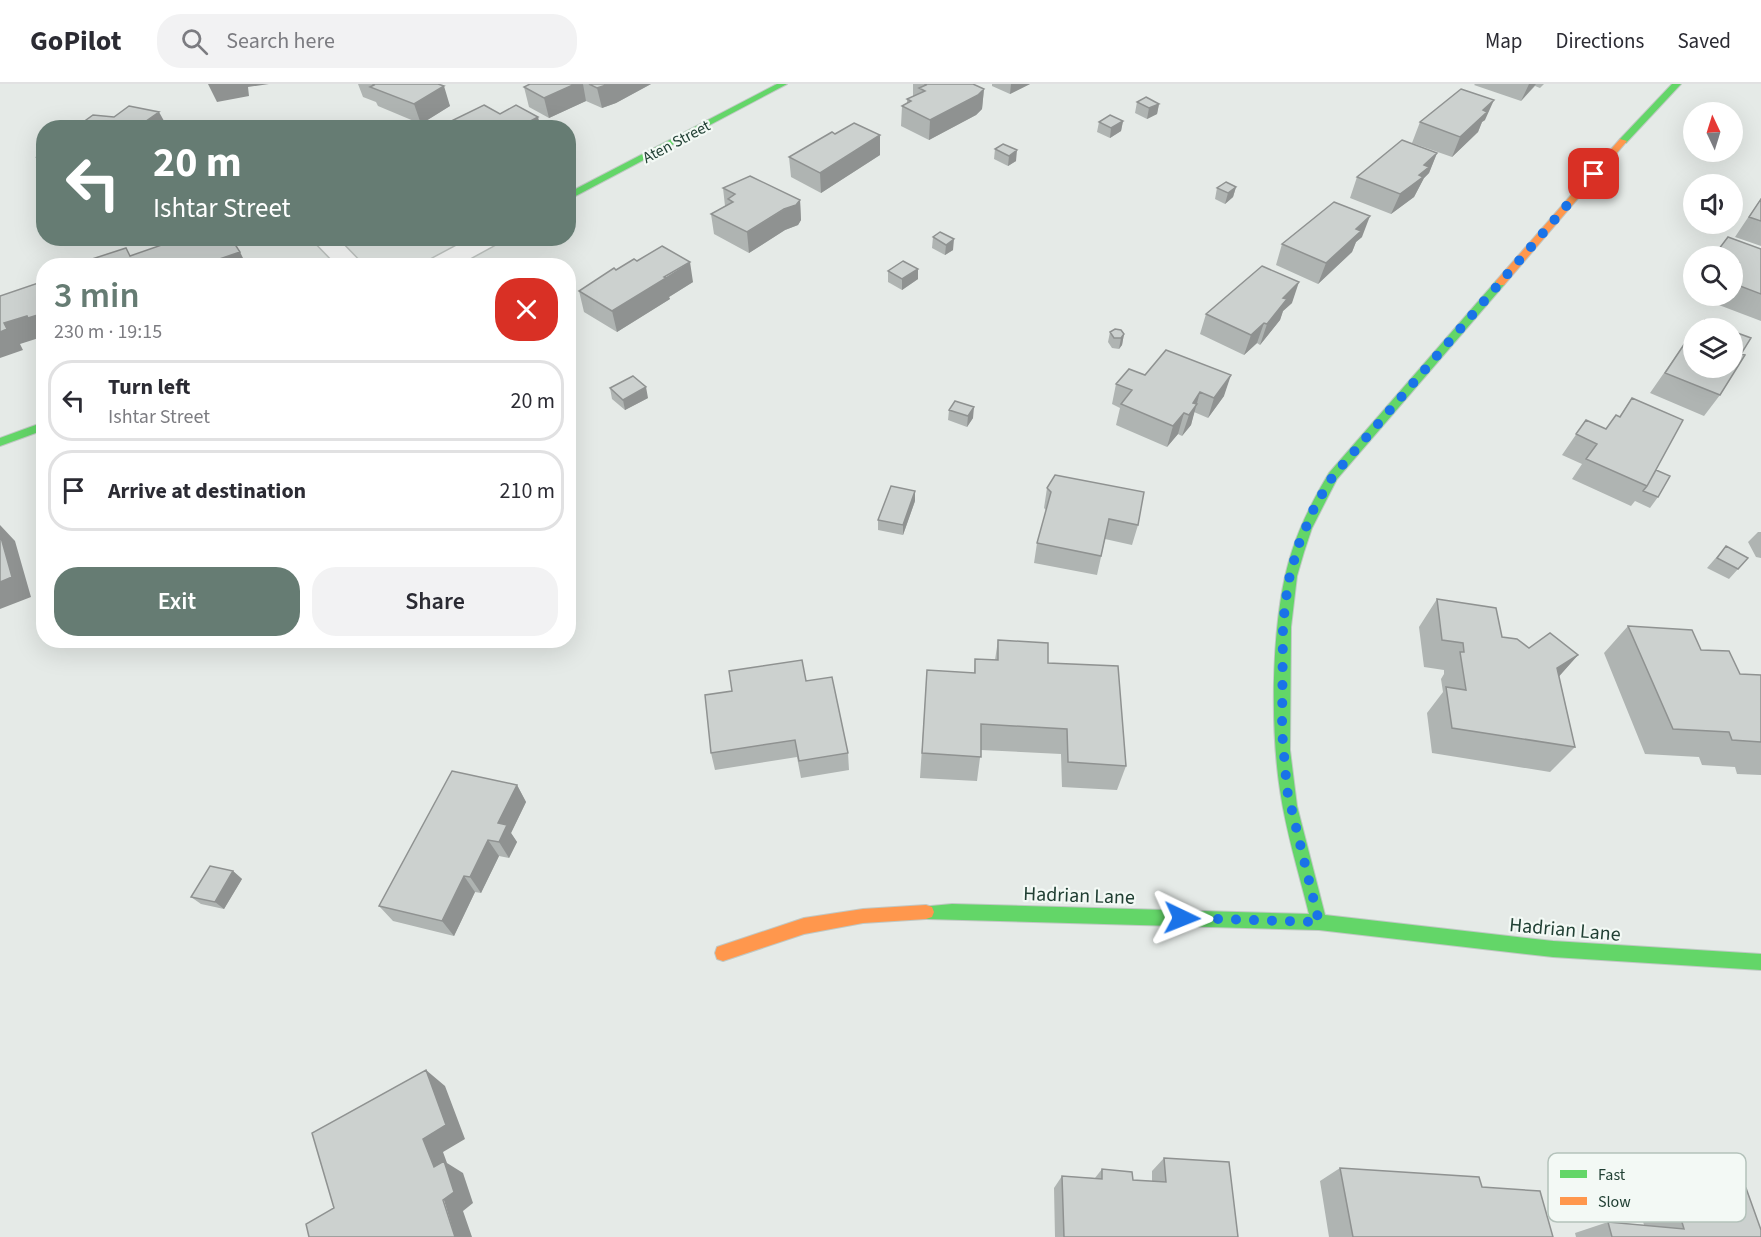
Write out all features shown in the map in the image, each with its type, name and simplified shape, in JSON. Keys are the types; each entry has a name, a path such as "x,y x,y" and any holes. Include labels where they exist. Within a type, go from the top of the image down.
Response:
{"street":[{"name":"Aten Street","path":"576,193 783,84"},
{"path":"1319,922 1287,790 1282,731 1283,624 1288,583 1302,536 1315,506 1333,476 1621,143 1677,84"},
{"path":"331,246 344,258"},
{"path":"452,258 475,246"},
{"path":"0,442 36,429"},
{"name":"Hadrian Lane","path":"723,953 804,926 863,916 952,911 1319,922 1553,949 1761,962"}],"building":[{"path":"373,84 438,84 444,86 414,104 370,87"},
{"path":"530,84 575,84 544,98 524,87"},
{"path":"589,84 609,84 597,88"},
{"path":"925,84 973,84 984,89 978,95 930,120 902,106 911,101 907,99 925,91 919,88"},
{"path":"1461,89 1494,100 1483,110 1487,112 1460,137 1420,122"},
{"path":"1146,97 1159,104 1149,108 1137,102"},
{"path":"484,105 500,114 516,105 538,117 532,120 453,120"},
{"path":"129,106 159,112 148,120 86,120 93,115 114,117"},
{"path":"1110,115 1123,121 1111,128 1099,122"},
{"path":"854,123 880,135 820,173 789,157 832,132 835,134"},
{"path":"1402,140 1437,153 1424,165 1429,167 1419,175 1423,177 1400,194 1357,177"},
{"path":"1003,144 1017,150 1009,156 995,149"},
{"path":"750,176 800,200 796,205 784,209 747,232 711,214 733,202 728,199 735,194 723,188"},
{"path":"1226,182 1236,187 1228,193 1217,188"},
{"path":"1761,199 1761,221 1749,217"},
{"path":"1334,202 1370,216 1356,229 1361,231 1326,263 1282,244"},
{"path":"940,232 954,239 946,245 933,237"},
{"path":"1728,237 1761,249 1761,294 1743,287 1743,246 1721,246"},
{"path":"159,246 236,246 240,252 222,258 95,258 126,248 130,256"},
{"path":"662,246 690,262 612,311 579,291 614,268 616,270 634,259 637,261"},
{"path":"903,261 918,269 902,279 888,271"},
{"path":"1262,266 1299,282 1283,298 1287,299 1267,324 1264,323 1251,335 1206,314"},
{"path":"36,284 36,316 4,323 7,329 0,332 0,296"},
{"path":"1115,329 1121,330 1124,334 1121,338 1114,338 1110,332"},
{"path":"1743,335 1751,338 1743,351"},
{"path":"1683,346 1683,378 1731,378 1720,395 1665,373"},
{"path":"1166,350 1231,375 1214,398 1200,392 1193,403 1197,404 1189,415 1184,413 1173,426 1121,404 1132,390 1116,384 1129,369 1145,375"},
{"path":"633,376 646,387 623,400 610,388"},
{"path":"1632,398 1683,420 1647,486 1586,459 1597,444 1576,434 1586,420 1606,429 1616,415 1620,417"},
{"path":"955,401 974,407 968,416 949,410"},
{"path":"1656,470 1670,476 1658,497 1643,491"},
{"path":"1055,475 1144,492 1138,525 1109,519 1101,556 1037,543 1051,492 1047,488"},
{"path":"891,486 915,491 903,525 878,520"},
{"path":"0,534 12,577 0,582"},
{"path":"1726,546 1748,558 1738,569 1717,558"},
{"path":"1437,599 1496,608 1502,637 1517,639 1529,648 1550,633 1578,655 1557,668 1575,747 1452,728 1446,687 1466,690 1460,652 1464,652 1463,643 1442,640"},
{"path":"1628,626 1692,630 1701,650 1729,651 1740,674 1761,675 1761,742 1732,740 1729,732 1673,729"},
{"path":"998,640 1048,643 1048,663 1118,666 1126,766 1068,762 1067,729 981,724 981,757 922,753 927,670 975,673 975,659 998,660"},
{"path":"802,660 806,681 832,677 848,753 799,761 795,740 711,753 705,695 732,691 729,671"},
{"path":"452,771 517,785 498,823 507,825 499,842 488,840 470,877 464,876 442,921 379,906"},
{"path":"210,866 233,871 215,902 191,897"},
{"path":"426,1070 446,1125 423,1139 434,1167 444,1161 454,1192 443,1200 455,1237 309,1237 306,1224 334,1208 312,1133"},
{"path":"1164,1158 1229,1162 1238,1237 1064,1237 1062,1176 1102,1179 1102,1169 1132,1172 1133,1180 1166,1182"},
{"path":"1340,1168 1479,1177 1482,1187 1540,1191 1553,1237 1353,1237"},
{"path":"1746,1188 1761,1230 1761,1237 1612,1237 1608,1222 1684,1229 1682,1222 1746,1222"}],"traffic: fast":[{"path":"576,193 783,84"},
{"path":"1623,141 1677,84"},
{"path":"1319,922 1293,823 1283,750 1284,627 1291,576 1297,552 1306,528 1333,476 1500,283"},
{"path":"0,442 36,429"},
{"path":"926,912 1319,922 1553,949 1761,962"}],"traffic: slow":[{"path":"1500,283 1623,141"},
{"path":"723,953 804,926 863,916 926,912"}],"route":[{"path":"1182,918 1319,922 1287,790 1282,731 1283,624 1288,583 1298,546 1315,506 1333,476 1594,174"}]}
